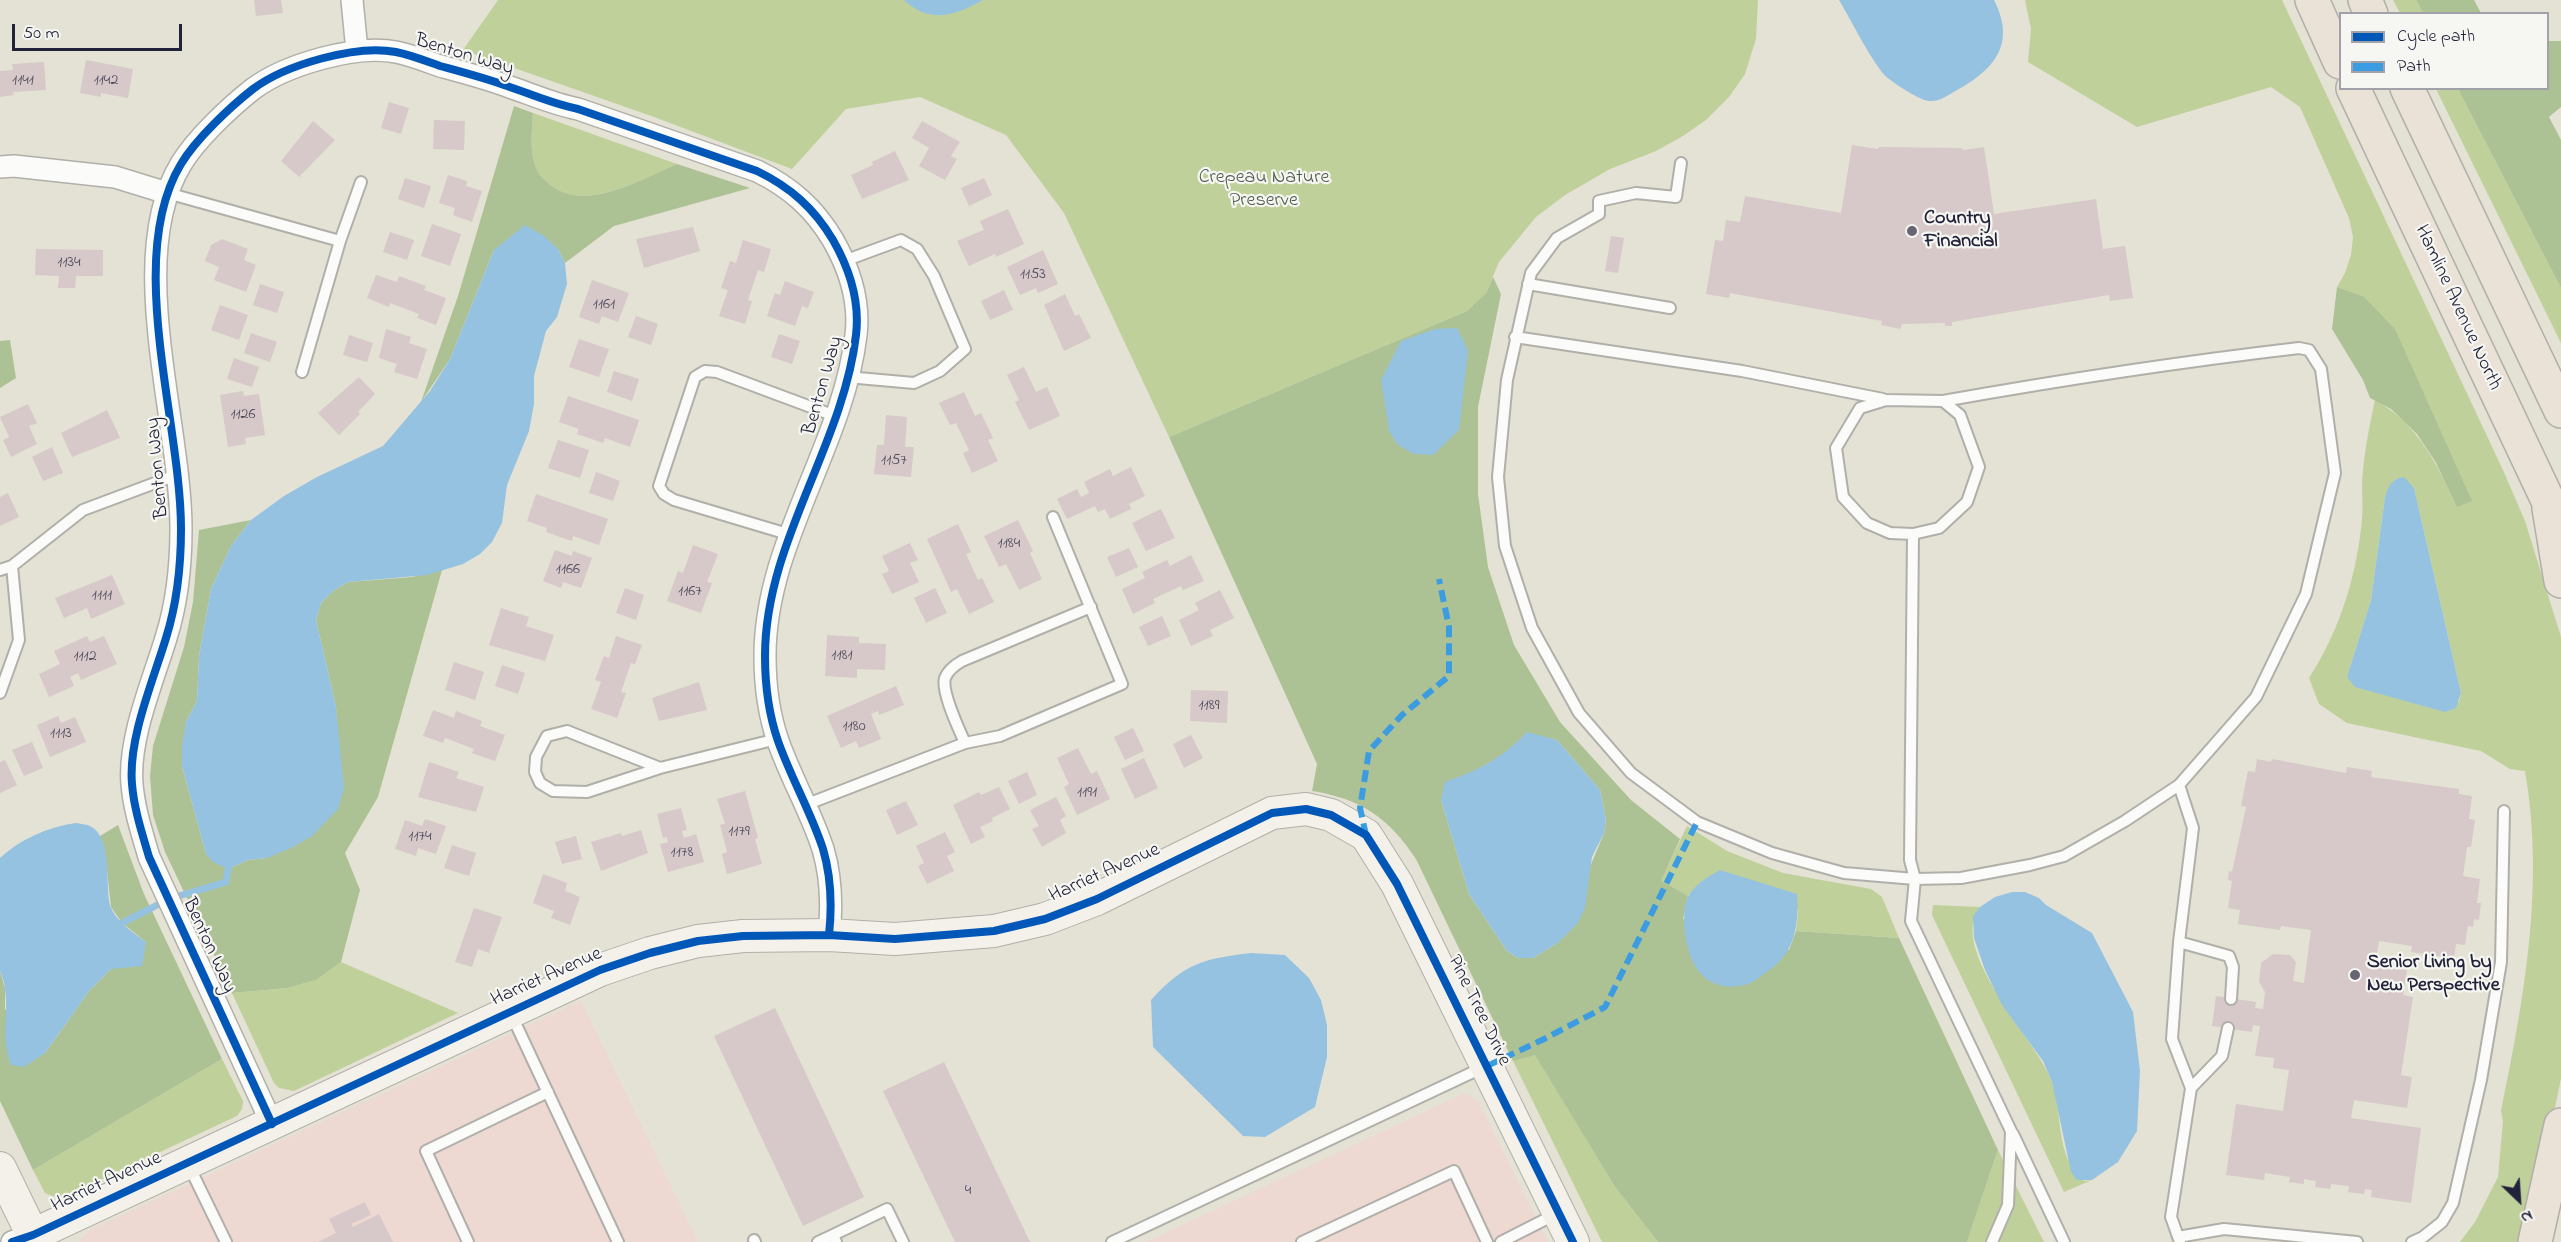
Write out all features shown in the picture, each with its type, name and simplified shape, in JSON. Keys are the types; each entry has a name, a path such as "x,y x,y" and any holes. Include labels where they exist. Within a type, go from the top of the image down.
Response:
{"highway":[{"path":"2312,0 2339,60"},
{"name":"Hamline Avenue North","path":"2354,90 2554,514 2561,580"},
{"path":"2408,90 2561,411"},
{"path":"2535,1242 2561,1125"}],"street":[{"path":"352,0 357,51"},
{"name":"Benton Way","path":"272,1124 149,857 138,822 132,782 134,752 167,634 180,576 179,474 155,288 160,216 167,193 182,162 215,122 268,78 328,56 357,51 394,52 507,86 552,104 578,109 757,171 782,183 805,202 824,224 850,277 856,306 856,334 847,378 835,416 783,556 770,609 766,644 768,696 777,739 824,852 829,885 830,935"},
{"path":"0,167 14,166 115,177 167,193"},
{"name":"Harriet Avenue","path":"27,1240 600,970 650,953 698,941 743,936 830,935 894,939 994,931 1045,919 1097,899 1272,813 1306,809 1331,815"},
{"name":"Pine Tree Drive","path":"1331,815 1366,835 1391,874 1572,1242"},
{"path":"0,1168 27,1240"}],"lane":[{"path":"1515,337 1742,371 1886,400 1943,401 2068,379 2299,348 2309,350 2321,369 2335,473 2306,594 2256,697 2179,785 2125,821 2064,856 1961,879 1916,879 1844,873 1772,853 1697,822 1631,773 1579,713 1532,628 1505,546 1498,477 1507,380 1515,337 1531,273 1557,238 1599,213 1599,201 1636,193 1676,197 1681,163"},
{"path":"302,372 340,241 362,182"},
{"path":"167,193 340,241"},
{"path":"844,261 901,240 916,249 934,276 965,349 940,371 914,383 847,378"},
{"path":"1528,284 1670,308"},
{"path":"791,535 674,500 664,494 659,486 695,377 705,371 717,372 835,416"},
{"path":"1886,400 1860,408 1836,448 1843,498 1867,524 1890,533 1913,534 1939,528 1967,502 1979,467 1960,415 1943,401"},
{"path":"0,570 12,566 83,510 179,474"},
{"path":"805,805 964,743 1000,736 1122,684 1053,517"},
{"path":"1913,534 1910,860 1916,879 1911,921 2064,1242"},
{"path":"0,693 19,640 12,566"},
{"path":"964,743 945,690 944,680 948,672 962,661 1090,608"},
{"path":"660,768 567,731 547,736 536,757 535,772 540,783 553,792 588,792 660,768 777,739"},
{"path":"2179,785 2193,828 2179,942 2172,1039 2191,1088 2171,1217 2179,1240 2224,1229 2356,1242"},
{"path":"2412,1242 2423,1237 2442,1222 2453,1203 2481,1080 2501,962 2504,811"},
{"path":"2179,942 2229,956 2233,967 2231,999"},
{"path":"510,1013 618,1242"},
{"path":"2191,1088 2222,1056 2228,1028"},
{"path":"1112,1242 1487,1066"},
{"path":"468,1242 426,1151 548,1092"},
{"path":"1992,1242 2008,1205 2011,1131"},
{"path":"188,1164 226,1242"},
{"path":"1302,1242 1454,1171 1487,1242"},
{"path":"819,1242 835,1238 887,1209 903,1242"},
{"path":"1501,1242 1559,1212"}],"shaded area":[{"path":"581,1001 698,1242 79,1242 90,1230"},
{"path":"1463,1094 1469,1095 1479,1103 1548,1242 1146,1242"}],"green space":[{"name":"Crepeau Nature Preserve","path":"498,0 1758,0 1756,39 1745,74 1729,97 1706,120 1683,136 1656,151 1610,169 1565,195 1536,217 1499,262 1486,293 1467,311 1169,437 1064,213 1006,135 920,97 846,109 792,169 654,117 463,50"},
{"path":"2025,0 2282,0 2525,521 2561,637 2561,1078 2528,1242 2460,1242 2475,1222 2498,1177 2503,1121 2501,1111 2524,984 2532,899 2531,814 2525,771 2510,769 2481,751 2347,723 2319,704 2309,678 2330,641 2345,602 2356,561 2362,519 2365,453 2375,400 2403,421 2425,446 2457,507 2363,296 2337,287 2351,255 2353,237 2349,218 2300,107 2271,87 2137,127 2028,62 2031,29","holes":["2414,488 2461,693 2459,702 2347,677 2371,600 2385,497"]},
{"path":"2393,0 2416,0 2422,12 2399,12"},
{"path":"2416,0 2474,0 2480,12 2422,12"},
{"path":"2549,41 2561,41 2561,107 2549,117 2561,140 2561,288 2459,90 2549,90"},
{"path":"2436,90 2459,90 2561,288 2561,343"},
{"path":"514,106 533,113 532,143 535,165 547,182 561,191 577,195 594,195 629,185 677,164 750,188 614,226 565,263 558,249 494,250 450,359 421,402 458,296"},
{"path":"533,113 677,164 629,185 594,195 577,195 561,191 542,177 535,165 532,143"},
{"path":"1493,277 1501,294 1478,407 1478,494 1488,567 1514,645 1560,722 1631,800 1680,839 1661,881 1688,896 1683,919 1789,950 1796,931 1899,938 1998,1150 1967,1242 1658,1242 1615,1187 1535,1055 1513,1061 1416,859 1406,844 1372,812 1345,799 1312,791 1317,764 1169,437 1467,311 1486,293","holes":["1527,733 1557,740 1600,790 1606,820 1604,833 1559,942 1533,958 1518,958 1507,951 1469,894 1441,800 1471,773 1508,752"]},
{"path":"2337,287 2363,296 2395,329 2472,501 2457,507 2435,461 2417,434 2391,409 2370,398 2363,380 2332,329"},
{"path":"10,340 16,378 0,388 0,341"},
{"path":"251,520 231,546 211,589 199,656 197,701 186,722 182,766 206,854 228,869 248,860 267,858 338,745 336,707 316,620 321,603 333,591 348,582 412,577 442,570 378,797 345,853 360,890 341,962 316,980 288,988 232,993 165,852 153,815 150,776 153,746 184,647 193,602 199,530"},
{"path":"118,825 144,894 222,1059 33,1170 0,1101 0,971 5,988 5,1009 45,1053 89,991 111,969 146,942 122,923 111,907 105,852 100,836"},
{"path":"1687,826 1727,851 1783,873 1871,889 1882,897 1899,938 1796,931 1798,911 1704,880 1688,896 1660,882"},
{"path":"1933,905 1980,907 1973,925 1975,947 1984,970 2052,1082 2067,1158 2084,1181 2092,1180 2064,1192 1932,915"},
{"path":"341,962 458,1013 294,1091 279,1088 274,1083 232,993 288,988 316,980"},
{"path":"1535,1054 1615,1187 1658,1242 1602,1242 1513,1061"},
{"path":"222,1059 243,1101 242,1109 237,1116 66,1196 55,1197 45,1193 33,1170"},
{"path":"1998,1150 2044,1242 1967,1242"}],"water":[{"path":"904,0 983,0 952,13 933,15 914,8"},
{"path":"1839,0 1994,0 2001,17 2002,45 1989,67 1966,85 1941,99 1926,100 1906,90 1884,74 1870,55"},
{"path":"525,225 544,236 558,249 565,263 567,284 557,317 546,331 534,376 534,404 529,431 507,485 502,523 492,542 480,554 463,564 427,575 348,582 333,591 321,603 316,620 336,707 344,788 338,809 312,836 293,847 267,858 248,860 228,869 213,862 206,854 182,766 182,745 186,722 197,701 199,656 211,589 231,546 251,520 284,496 317,477 383,446 430,391 450,359 494,250"},
{"path":"1457,328 1468,351 1459,430 1433,455 1414,454 1398,445 1389,431 1381,380 1401,341 1435,329"},
{"path":"2404,477 2414,488 2461,693 2456,708 2445,712 2355,687 2347,677 2371,600 2385,497 2392,483"},
{"path":"1527,732 1557,740 1600,790 1606,820 1604,833 1592,857 1585,908 1577,924 1559,942 1533,958 1518,958 1507,951 1469,894 1441,800 1445,782 1489,763 1508,750"},
{"path":"76,823 90,826 102,840 107,862 110,905 120,921 146,942 142,966 111,969 89,991 45,1053 24,1067 11,1065 5,1036 5,987 0,971 0,858 16,845 35,835 55,827"},
{"path":"1720,870 1797,894 1796,927 1790,947 1777,964 1756,980 1744,985 1719,985 1710,981 1695,967 1687,945 1684,915 1688,897 1698,885"},
{"path":"2012,892 2025,892 2039,898 2046,905 2092,933 2133,1012 2140,1071 2137,1131 2118,1162 2092,1180 2077,1180 2071,1172 2052,1082 2043,1061 2002,1005 1985,970 1974,938 1973,916 1980,907 1995,897"},
{"path":"1251,953 1285,955 1309,978 1321,1000 1327,1025 1327,1057 1315,1107 1265,1137 1243,1136 1153,1047 1151,1000 1163,988 1195,965 1219,958"}],"building":[{"path":"254,0 281,0 283,13 256,16"},
{"path":"86,60 133,69 128,98 101,93 101,97 80,93"},
{"path":"44,62 46,90 13,92 14,95 0,97 0,71 13,70 12,64"},
{"path":"389,102 409,108 401,134 381,128"},
{"path":"434,120 465,121 464,150 433,149"},
{"path":"313,121 335,140 299,177 281,161"},
{"path":"922,121 960,142 951,156 957,159 945,180 919,166 929,148 912,138"},
{"name":"Country Financial","path":"1852,145 1878,149 1879,147 1962,148 1963,150 1984,147 1994,214 2096,199 2103,249 2125,246 2133,298 2110,301 2109,295 1952,322 1952,326 1945,326 1945,323 1902,324 1900,329 1881,325 1882,321 1730,293 1729,298 1706,294 1715,240 1723,241 1726,220 1740,222 1745,196 1841,213"},
{"path":"895,151 909,180 862,199 851,175"},
{"path":"448,175 467,181 466,186 482,191 472,222 453,215 455,208 439,203"},
{"path":"405,178 431,186 424,208 398,199"},
{"path":"984,178 992,195 969,206 961,188"},
{"path":"1008,209 1024,244 969,266 957,241 984,230 980,221"},
{"path":"432,224 461,234 450,266 421,256"},
{"path":"693,227 700,251 644,268 636,239"},
{"path":"390,232 414,240 407,260 383,252"},
{"path":"1611,236 1624,238 1618,273 1605,271"},
{"path":"222,239 248,249 244,260 256,265 246,292 214,280 219,267 205,261 211,245"},
{"path":"743,240 771,249 764,272 758,270 748,300 752,301 745,324 719,316 728,290 721,288 730,261 736,263"},
{"path":"36,249 103,250 103,276 76,276 75,288 58,288 59,276 35,275"},
{"path":"1043,250 1058,284 1038,293 1036,288 1020,295 1007,267"},
{"path":"376,275 397,282 399,276 426,286 424,290 446,298 436,325 417,318 419,314 390,303 389,307 367,298"},
{"path":"592,280 629,293 618,322 602,316 599,324 579,317"},
{"path":"785,281 814,292 808,308 802,306 795,326 767,316 775,293 780,295"},
{"path":"260,284 284,292 277,313 253,305"},
{"path":"1004,290 1013,310 990,320 981,301"},
{"path":"1065,294 1075,316 1079,314 1091,338 1064,351 1044,305"},
{"path":"220,305 248,315 239,340 211,330"},
{"path":"636,316 658,324 651,345 628,337"},
{"path":"386,329 411,337 409,343 427,349 417,379 394,372 397,364 379,358"},
{"path":"251,333 277,342 270,362 244,353"},
{"path":"779,334 800,341 792,364 771,357"},
{"path":"349,335 373,343 367,362 343,355"},
{"path":"579,339 609,349 599,377 569,367"},
{"path":"234,358 259,367 252,387 227,379"},
{"path":"1024,367 1036,392 1047,387 1060,416 1029,430 1015,402 1019,400 1007,375"},
{"path":"614,371 639,379 632,401 607,392"},
{"path":"359,377 375,394 358,412 360,414 339,435 318,413"},
{"path":"243,391 244,396 259,394 265,435 245,438 246,444 228,447 220,395"},
{"path":"964,392 975,416 981,413 993,438 988,440 998,461 972,473 963,453 969,450 956,423 950,425 939,403"},
{"path":"568,396 639,420 630,447 605,438 603,443 577,434 579,429 559,422"},
{"path":"28,404 37,423 29,426 37,444 11,457 3,440 9,437 0,417"},
{"path":"107,410 120,438 72,457 61,433"},
{"path":"886,415 907,417 905,447 914,447 911,477 874,474 877,445 884,445"},
{"path":"558,440 589,450 580,478 548,468"},
{"path":"52,447 63,473 43,481 32,457"},
{"path":"1131,467 1145,496 1129,504 1131,509 1110,519 1105,509 1098,512 1095,506 1067,519 1057,499 1077,489 1081,497 1089,493 1084,482 1110,469 1113,476"},
{"path":"596,472 620,481 613,501 589,493"},
{"path":"8,493 19,517 0,526 0,497"},
{"path":"536,494 608,519 599,545 573,536 572,541 546,532 547,528 527,521"},
{"path":"1161,509 1175,538 1146,551 1132,523"},
{"path":"1018,520 1033,551 1030,553 1042,579 1019,590 1006,564 999,567 984,536"},
{"path":"958,524 971,552 966,554 978,580 982,578 994,602 969,614 957,589 951,592 927,539"},
{"path":"910,543 918,560 910,563 919,582 892,594 882,574 889,571 882,556"},
{"path":"693,545 718,554 707,582 712,583 701,613 667,601 678,571 683,573"},
{"path":"1129,548 1138,567 1116,577 1107,557"},
{"path":"555,550 572,556 573,551 592,558 581,588 563,582 561,588 543,581"},
{"path":"1191,555 1204,581 1183,590 1181,586 1153,599 1155,603 1133,614 1122,589 1145,578 1142,572 1167,560 1170,566"},
{"path":"112,575 125,604 91,619 87,608 64,618 55,598"},
{"path":"625,588 644,595 636,620 616,613"},
{"path":"935,588 947,613 926,623 914,598"},
{"path":"1220,590 1234,618 1210,630 1213,636 1191,646 1179,620 1199,610 1195,603"},
{"path":"501,608 529,617 526,626 554,635 545,661 489,645"},
{"path":"1162,616 1171,636 1148,646 1139,627"},
{"path":"827,635 859,637 859,643 886,644 885,670 857,669 857,678 825,676"},
{"path":"87,636 90,642 104,636 117,664 81,680 78,673 70,677 74,686 49,697 39,674 60,664 54,651"},
{"path":"616,636 642,645 635,664 631,663 621,692 626,693 617,718 591,709 601,682 595,680 604,656 609,658"},
{"path":"454,662 484,672 475,700 445,690"},
{"path":"502,665 525,673 518,694 495,686"},
{"path":"699,682 707,710 659,721 652,698"},
{"path":"896,686 904,705 879,715 878,711 871,714 881,739 859,748 856,741 841,748 827,716"},
{"path":"1191,690 1228,691 1227,723 1190,721"},
{"path":"433,710 454,718 456,711 482,721 480,726 505,735 495,761 472,753 474,749 445,738 443,743 423,736"},
{"path":"58,716 61,723 75,717 86,742 50,757 37,725"},
{"path":"1133,728 1144,751 1125,760 1114,737"},
{"path":"1191,735 1203,758 1184,768 1173,744"},
{"path":"32,742 43,768 24,776 12,750"},
{"path":"1078,748 1091,774 1097,771 1110,799 1077,815 1064,787 1069,784 1057,758"},
{"path":"1144,758 1158,788 1135,799 1121,769"},
{"name":"Senior Living by New Perspective","path":"2257,759 2271,762 2272,759 2346,773 2347,767 2372,771 2371,777 2459,789 2459,794 2472,796 2469,819 2475,820 2471,847 2467,847 2463,876 2480,879 2477,903 2481,903 2479,920 2474,919 2473,927 2468,926 2465,945 2456,944 2454,958 2411,952 2412,946 2379,941 2375,965 2407,970 2403,995 2413,997 2401,1075 2412,1077 2407,1108 2354,1100 2351,1118 2421,1128 2411,1203 2371,1197 2372,1190 2365,1189 2364,1194 2348,1192 2349,1186 2331,1184 2330,1189 2315,1187 2316,1181 2304,1179 2304,1184 2289,1182 2290,1177 2265,1173 2264,1180 2226,1175 2236,1104 2283,1111 2289,1070 2273,1068 2274,1058 2255,1056 2260,1026 2253,1025 2252,1032 2212,1026 2216,996 2256,1002 2255,1008 2263,1009 2265,992 2259,982 2261,963 2273,954 2290,955 2296,962 2293,981 2304,983 2311,930 2281,926 2280,930 2238,924 2240,910 2228,908 2232,881 2228,880 2229,871 2232,872 2246,807 2241,806 2248,771 2255,772"},
{"path":"5,760 17,785 0,793 0,762"},
{"path":"429,762 459,772 456,778 484,787 476,812 418,797"},
{"path":"1027,772 1037,795 1019,804 1008,781"},
{"path":"999,787 1010,809 980,827 985,837 971,844 953,805 979,792 981,795"},
{"path":"745,791 758,838 755,839 762,864 727,874 722,854 727,852 720,825 725,824 717,799"},
{"path":"1056,797 1066,816 1060,820 1066,833 1042,847 1032,829 1039,826 1030,810"},
{"path":"906,801 918,825 897,835 886,810"},
{"path":"681,808 687,830 682,831 684,838 696,834 704,862 668,872 660,844 668,842 667,837 663,838 657,814"},
{"path":"425,819 446,826 436,854 418,848 416,856 395,849 405,820 422,826"},
{"path":"641,830 648,853 601,871 591,842"},
{"path":"945,832 955,852 947,856 954,871 927,884 918,866 924,863 916,846"},
{"path":"576,836 582,859 562,864 555,842"},
{"path":"452,845 476,853 469,876 444,868"},
{"path":"543,874 567,883 565,891 580,897 570,925 551,918 554,911 533,903"},
{"path":"474,908 502,917 489,953 478,949 472,967 455,962"},
{"path":"775,1008 864,1197 803,1226 714,1036"},
{"path":"944,1062 1030,1242 955,1242 883,1091"},
{"path":"365,1202 371,1215 351,1224 353,1227 379,1214 393,1242 318,1242 336,1233 329,1219"}],"waterway":[{"path":"122,923 169,899 226,882 228,869"}],"marked path":[{"path":"1366,835 1360,808 1369,751 1402,715 1449,676 1449,627 1439,579"},
{"path":"1487,1066 1605,1007 1697,822"}],"cycle path":[{"path":"272,1124 149,857 135,803 132,767 138,729 173,611 180,557 179,486 160,342 156,293 157,246 165,202 187,154 214,124 253,89 283,72 302,65 361,51 396,52 578,109 757,171 791,191 818,218 833,240 844,262 855,298 856,335 848,376 836,416 777,573 768,614 765,656 768,699 775,731 826,859 830,892 829,935"},
{"path":"12,1242 33,1235 600,970 650,953 698,941 743,936 829,935 895,939 994,931 1045,919 1097,899 1272,813 1306,809 1331,815 1366,835 1397,884 1573,1242"}],"place":[{"name":"Country Financial","path":"1912,231"},
{"name":"Senior Living by New Perspective","path":"2355,975"}]}
